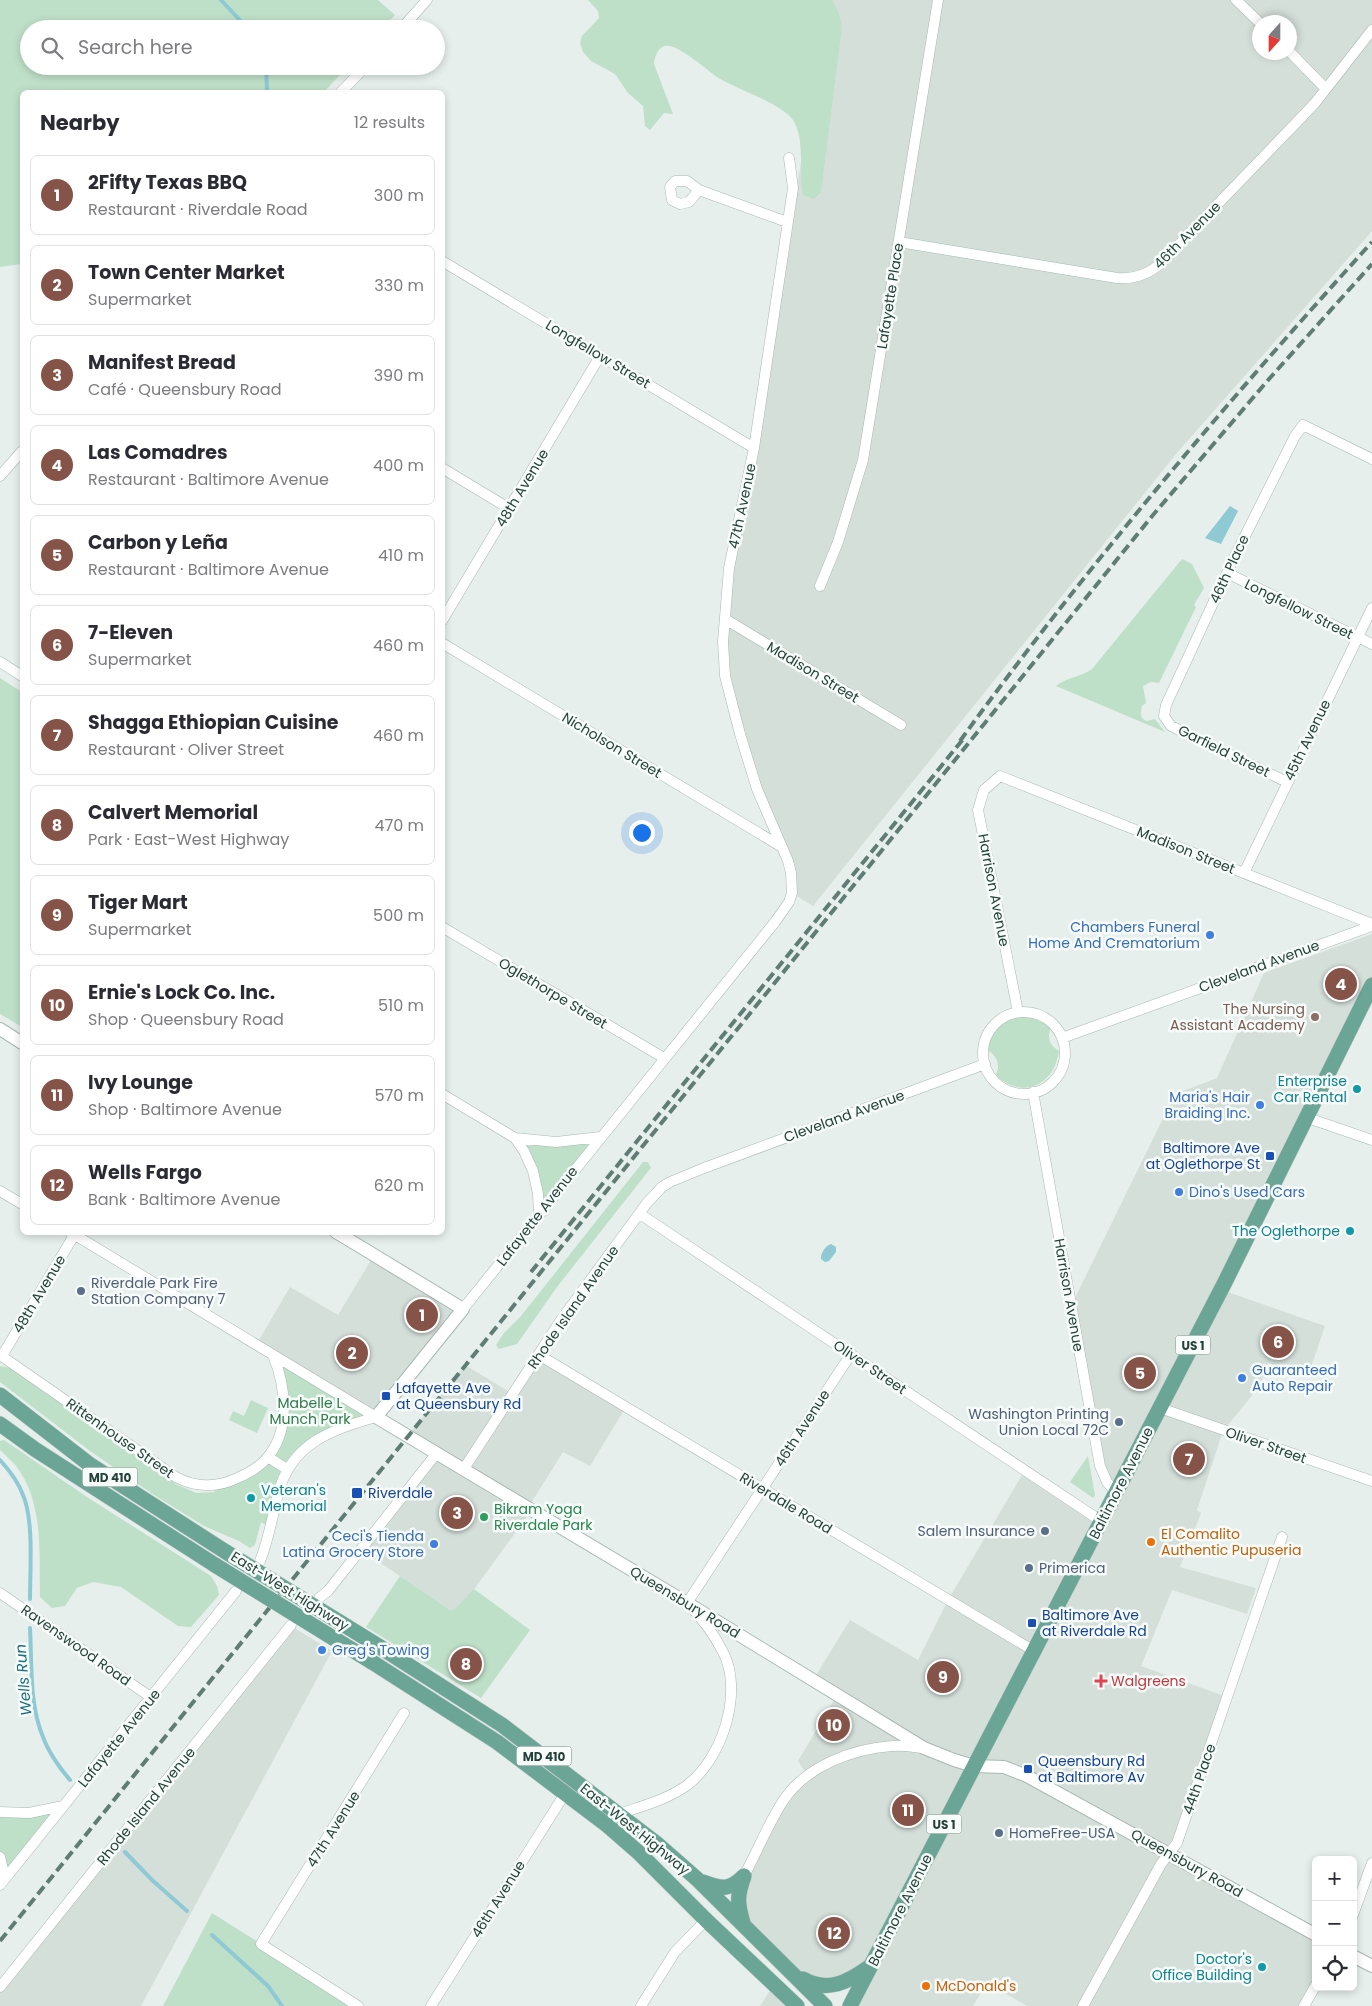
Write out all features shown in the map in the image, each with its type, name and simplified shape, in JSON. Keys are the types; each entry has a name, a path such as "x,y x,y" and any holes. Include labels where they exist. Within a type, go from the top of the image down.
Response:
{"main road":[{"name":"Baltimore Avenue","path":"850,2006 1160,1408 1308,1118 1372,984"},
{"name":"East-West Highway","path":"0,1395 89,1464 502,1725 619,1814 697,1879 825,2006"},
{"name":"East-West Highway","path":"0,1424 36,1450 215,1565 456,1714 566,1792 638,1852 706,1920 797,2006"},
{"path":"697,1879 723,1888 730,1887 744,1876"},
{"path":"743,1924 737,1904 744,1876"},
{"path":"793,1973 821,1986 830,1986 855,1977 871,1965"}],"street":[{"path":"409,20 427,0"},
{"name":"Lafayette Place","path":"820,586 843,525 863,460 938,0"},
{"path":"1236,0 1252,15"},
{"name":"46th Avenue","path":"899,242 1117,278 1140,277 1150,272 1159,264 1295,124 1326,89 1372,30"},
{"path":"1297,59 1326,89"},
{"path":"343,90 357,75"},
{"name":"47th Avenue","path":"782,847 757,789 730,699 724,658 729,568 754,448 793,188 789,158"},
{"path":"698,190 787,222"},
{"name":"Longfellow Street","path":"445,263 754,448"},
{"name":"48th Avenue","path":"445,616 600,356"},
{"name":"46th Place","path":"1164,716 1166,705 1227,573 1295,436 1303,425 1372,459"},
{"path":"1,474 20,453"},
{"path":"445,470 510,509"},
{"name":"Longfellow Street","path":"1227,573 1372,644"},
{"name":"45th Avenue","path":"1244,873 1372,608"},
{"name":"Madison Street","path":"725,620 901,725"},
{"name":"Nicholson Street","path":"445,645 782,847"},
{"path":"0,662 20,675"},
{"name":"Garfield Street","path":"1164,716 1171,726 1287,782"},
{"name":"Madison Street","path":"1000,776 1372,925"},
{"name":"Harrison Avenue","path":"1000,776 984,790 978,810 1018,1012"},
{"name":"Lafayette Avenue","path":"376,1418 600,1137 784,911 792,893 791,873 782,847"},
{"name":"Cleveland Avenue","path":"1062,1038 1372,925"},
{"name":"Oglethorpe Street","path":"445,929 664,1058"},
{"path":"1018,1012 1030,1012 1045,1017 1057,1028 1062,1038 1065,1059 1060,1073 1052,1083 1043,1089 1016,1093 1000,1086 989,1074 984,1064 983,1048 989,1031 1004,1017 1018,1012"},
{"path":"0,1029 20,1042"},
{"name":"Cleveland Avenue","path":"704,1168 984,1064"},
{"name":"Harrison Avenue","path":"1032,1092 1100,1466 1107,1482 1116,1493"},
{"path":"445,1096 515,1138 524,1151 532,1171 538,1194 539,1214"},
{"path":"1308,1118 1372,1140"},
{"path":"515,1138 556,1142 600,1137"},
{"name":"Rhode Island Avenue","path":"463,1470 566,1314 640,1214 662,1187 704,1168"},
{"path":"0,1191 20,1203"},
{"name":"Oliver Street","path":"640,1214 1101,1521"},
{"name":"48th Avenue","path":"1,1355 73,1235"},
{"name":"Queensbury Road","path":"77,1235 376,1418 687,1603 924,1748 974,1766 993,1765 1016,1770 1312,1932"},
{"path":"341,1235 463,1309"},
{"name":"Riverdale Road","path":"539,1354 1034,1652"},
{"name":"46th Avenue","path":"687,1603 851,1354"},
{"name":"Rittenhouse Street","path":"1,1355 185,1482 194,1485 229,1482 249,1472 268,1457"},
{"path":"273,1355 284,1392 283,1412 278,1439 268,1457 288,1470"},
{"name":"Oliver Street","path":"1160,1408 1372,1481"},
{"path":"260,1561 269,1539 278,1493 288,1470 300,1453 328,1432 376,1418"},
{"path":"319,1598 328,1590 436,1454"},
{"name":"44th Place","path":"1083,2006 1161,1864 1177,1843 1282,1537"},
{"name":"Lafayette Avenue","path":"2,1882 236,1592"},
{"name":"Ravenswood Road","path":"0,1593 152,1698"},
{"path":"619,1814 668,1797 686,1786 698,1776 712,1758 724,1730 732,1686 726,1658 703,1620 687,1603"},
{"name":"Rhode Island Avenue","path":"0,1987 291,1625"},
{"name":"47th Avenue","path":"358,2006 261,1944 404,1713"},
{"path":"744,1876 783,1801 804,1778 832,1761 852,1754 894,1746 924,1748"},
{"name":"46th Avenue","path":"431,2006 566,1792"},
{"path":"0,1812 29,1813 63,1806"},
{"path":"0,1856 2,1882"},
{"path":"1357,1904 1372,1863"},
{"path":"641,2006 675,1952 706,1920"},
{"path":"1357,1958 1372,1966"},
{"path":"1304,2006 1313,1991"}],"shaded area":[{"path":"828,0 1372,0 1372,231 1176,454 813,906 792,893 792,883 758,790 725,676 725,619"},
{"path":"1372,934 1372,985 1222,1290 1325,1326 1308,1376 1268,1363 1259,1387 1223,1431 1197,1510 1201,1513 1180,1567 1256,1588 1247,1614 1172,1590 1141,1666 1227,1697 1170,1853 1312,1933 1313,1991 1304,2006 1027,2006 987,1983 973,2006 850,2006 855,1977 809,1982 743,1923 738,1894 782,1801 808,1776 798,1761 837,1695 813,1680 850,1620 918,1660 948,1600 1025,1470 1101,1521 1116,1493 1107,1482 1071,1306 1175,1094 1217,1078 1264,973"},
{"path":"374,1255 463,1309 376,1418 256,1345 290,1287 338,1315"},
{"path":"539,1355 626,1407 590,1466 563,1452 528,1508 532,1510 456,1614 360,1549 436,1454 407,1437 465,1365 513,1394"},
{"path":"291,1626 332,1651 141,2006 0,2006 0,1987"},
{"path":"774,1984 797,2006 760,2006"}],"green space":[{"path":"0,0 378,0 395,15 390,20 20,20 20,75 340,75 326,90 20,90 20,264 0,267"},
{"path":"588,0 832,0 839,13 842,27 821,192 814,199 803,195 799,136 797,127 787,114 769,102 725,82 684,53 670,46 665,46 658,51 654,64 673,114 664,113 650,130 645,126 643,106 628,93 615,74 591,61 583,52 580,43 582,36 599,18 598,11"},
{"path":"1182,559 1192,564 1204,588 1194,605 1196,607 1159,683 1151,682 1143,686 1146,703 1142,706 1142,717 1147,721 1155,719 1165,732 1056,686 1092,669"},
{"path":"0,678 20,691 20,1026 0,1014"},
{"path":"1018,1015 1036,1018 1051,1027 1050,1041 1059,1051 1051,1073 1044,1081 1026,1088 1006,1083 996,1075 997,1060 986,1049 993,1031 1001,1023"},
{"path":"600,1137 539,1214 538,1194 515,1138"},
{"path":"643,1162 648,1162 651,1168 557,1287 517,1344 499,1349 496,1345 504,1333 521,1316"},
{"name":"Mabelle L Munch Park","path":"273,1356 375,1417 340,1427 294,1461 271,1528 261,1522 255,1545 250,1548 239,1541 204,1526 154,1495 90,1451 0,1382 0,1366 10,1368 176,1484 196,1493 216,1492 206,1485 229,1482 268,1457 283,1410"},
{"path":"251,1400 268,1408 257,1433 229,1420 233,1411 244,1416"},
{"path":"4,1440 87,1497 211,1576 217,1586 219,1595 191,1627 178,1626 121,1587 93,1582 77,1588 65,1606 52,1608 40,1597 36,1512 25,1480 16,1466 0,1450 0,1441"},
{"path":"1088,1456 1095,1495 1093,1498 1070,1482"},
{"path":"400,1576 450,1610 454,1610 474,1589 530,1630 481,1698 366,1627"},
{"path":"63,1807 6,1878 0,1856 0,1813"},
{"path":"212,1913 359,2006 163,2006"}],"water":[{"path":"1230,506 1238,511 1221,544 1205,538"},
{"path":"831,1244 836,1247 836,1252 829,1261 825,1262 821,1259 821,1255 825,1248"}],"waterway":[{"path":"221,0 240,20"},
{"path":"266,75 267,90"},
{"name":"Wells Run","path":"0,1460 21,1490 29,1518 31,1546 30,1599"},
{"name":"Wells Run","path":"30,1628 35,1711 45,1743 51,1755 70,1780"},
{"name":"Wells Run","path":"125,1852 152,1880 187,1911"},
{"name":"Wells Run","path":"212,1935 268,1986 282,2006"}],"railway":[{"path":"960,741 1008,676 1159,486 1264,363 1372,242"},
{"path":"0,1941 1153,515 1269,379 1372,264"},
{"path":"531,1272 964,738"}],"place":[{"name":"Chambers Funeral Home And Crematorium","path":"1210,935"},
{"name":"Las Comadres","path":"1341,984"},
{"name":"The Nursing Assistant Academy","path":"1315,1017"},
{"name":"Enterprise Car Rental","path":"1357,1089"},
{"name":"Maria's Hair Braiding Inc.","path":"1260,1105"},
{"name":"Baltimore Ave at Oglethorpe St","path":"1270,1156"},
{"name":"Dino's Used Cars","path":"1179,1192"},
{"name":"The Oglethorpe","path":"1350,1231"},
{"name":"Riverdale Park Fire Station Company 7","path":"81,1291"},
{"name":"2Fifty Texas BBQ","path":"422,1315"},
{"name":"7-Eleven","path":"1278,1342"},
{"name":"Town Center Market","path":"352,1353"},
{"name":"Carbon y Leña","path":"1140,1373"},
{"name":"Guaranteed Auto Repair","path":"1242,1378"},
{"name":"Lafayette Ave at Queensbury Rd","path":"386,1396"},
{"name":"Washington Printing Union Local 72C","path":"1119,1422"},
{"name":"Shagga Ethiopian Cuisine","path":"1189,1459"},
{"name":"Riverdale","path":"357,1493"},
{"name":"Veteran's Memorial","path":"251,1498"},
{"name":"Manifest Bread","path":"457,1513"},
{"name":"Bikram Yoga Riverdale Park","path":"484,1517"},
{"name":"Salem Insurance","path":"1045,1531"},
{"name":"El Comalito Authentic Pupuseria","path":"1151,1542"},
{"name":"Ceci's Tienda Latina Grocery Store","path":"434,1544"},
{"name":"Primerica","path":"1029,1568"},
{"name":"Baltimore Ave at Riverdale Rd","path":"1032,1623"},
{"name":"Greg's Towing","path":"322,1650"},
{"name":"Calvert Memorial","path":"466,1664"},
{"name":"Tiger Mart","path":"943,1677"},
{"name":"Walgreens","path":"1101,1681"},
{"name":"Ernie's Lock Co. Inc.","path":"834,1725"},
{"name":"Queensbury Rd at Baltimore Av","path":"1028,1769"},
{"name":"Ivy Lounge","path":"908,1810"},
{"name":"HomeFree-USA","path":"999,1833"},
{"name":"Wells Fargo","path":"834,1933"},
{"name":"Doctor's Office Building","path":"1262,1967"},
{"name":"McDonald's","path":"926,1986"}]}
